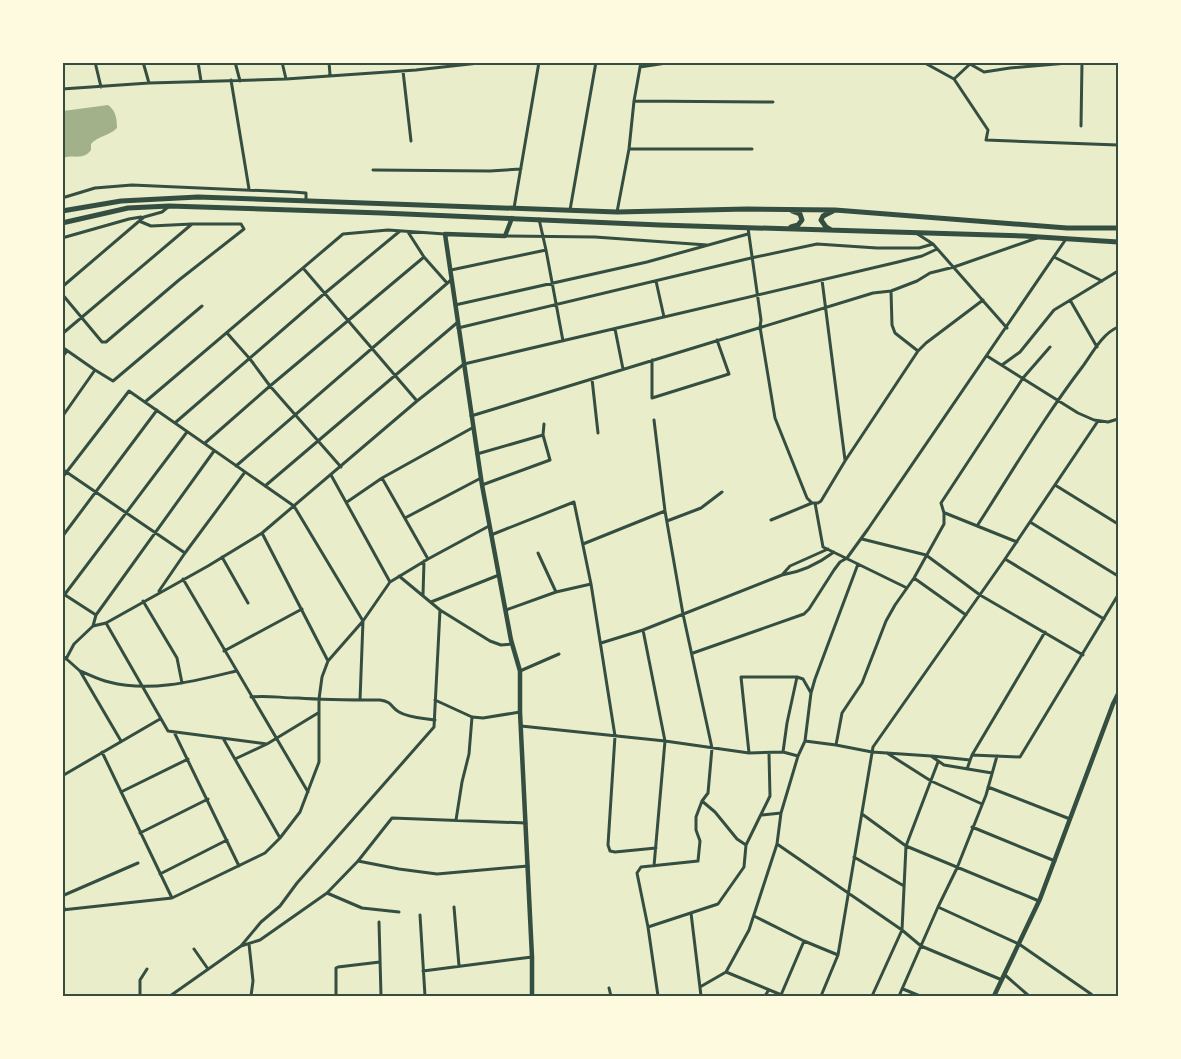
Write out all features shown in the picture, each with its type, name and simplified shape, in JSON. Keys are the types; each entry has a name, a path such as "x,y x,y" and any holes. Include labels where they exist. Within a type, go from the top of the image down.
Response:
{"main road":[{"path":"62,211 83,206 153,198 198,197 384,202 617,212 836,210 1067,228 1118,228"},
{"path":"62,223 128,208 169,206 660,225 1039,237 1118,242"},
{"path":"784,209 797,212 802,217 798,225 786,228"},
{"path":"834,231 826,227 822,220 824,216 836,210"}],"street":[{"path":"94,62 101,86"},
{"path":"143,62 149,83"},
{"path":"198,62 201,81"},
{"path":"235,62 240,81"},
{"path":"282,62 286,79"},
{"path":"329,62 330,76"},
{"path":"62,90 149,83 286,79 488,62"},
{"path":"514,208 539,62"},
{"path":"570,210 596,62"},
{"path":"617,212 629,149 640,65 673,62"},
{"path":"923,62 954,79 988,130 986,140 1118,145"},
{"path":"954,79 970,64 984,72 1081,62 1082,126"},
{"path":"403,70 411,141"},
{"path":"231,80 250,189"},
{"path":"634,101 773,102"},
{"path":"629,149 752,150"},
{"path":"373,170 490,171 521,169"},
{"path":"62,198 95,188 132,186 250,189 306,193 306,201"},
{"path":"62,238 129,219 162,212 169,206"},
{"path":"62,287 144,217"},
{"path":"505,236 512,218"},
{"path":"538,219 546,250 562,341"},
{"path":"62,294 102,342 106,342 179,280 244,229 241,224 151,226 139,221"},
{"path":"62,334 192,224"},
{"path":"748,227 761,320 760,327 775,418 807,498 813,503 823,546 907,588"},
{"path":"145,402 344,234 401,230 445,234 595,237 711,245"},
{"path":"176,422 324,293 401,230"},
{"path":"408,232 424,257 449,281"},
{"path":"916,233 938,249 1007,328"},
{"path":"445,234 450,270 449,281 455,305 472,428 489,526 520,671 520,712 527,823 532,996"},
{"path":"455,305 647,262 748,234"},
{"path":"471,416 825,307 873,293 891,291 917,281 930,273 954,268 1039,237"},
{"path":"692,653 804,614 809,609 834,570 840,562 847,558 861,538 1067,239"},
{"path":"265,486 395,375 458,325 817,244 877,248 919,248 933,244"},
{"path":"66,659 74,644 93,626 106,623 262,533 417,401 464,364 914,258 938,249"},
{"path":"450,270 546,250"},
{"path":"205,444 270,386 424,257"},
{"path":"1054,258 1102,281"},
{"path":"303,268 417,401"},
{"path":"1002,365 1020,352 1054,310 1118,271"},
{"path":"822,280 845,461"},
{"path":"236,466 449,281"},
{"path":"656,281 664,317"},
{"path":"891,291 892,325 895,333 918,351"},
{"path":"771,520 821,501 845,461 918,351 983,300"},
{"path":"1070,300 1097,347"},
{"path":"62,347 113,380 202,306"},
{"path":"977,526 1058,400 1097,347 1112,330 1118,327"},
{"path":"615,328 623,369"},
{"path":"227,334 250,359 294,414 341,466"},
{"path":"652,360 652,398 728,374 717,340"},
{"path":"836,744 842,713 862,682 886,621 914,578 944,524 944,513 941,503 1023,378 1050,347"},
{"path":"62,357 67,350"},
{"path":"987,356 1078,413 1098,421 1108,422 1118,419"},
{"path":"62,417 95,370"},
{"path":"592,379 598,432"},
{"path":"62,478 129,391 294,506 363,621 360,700"},
{"path":"62,537 157,410"},
{"path":"654,420 665,511 712,748 708,793 702,801 696,817 696,830 700,841 698,861 641,867 637,873 648,927 658,996"},
{"path":"821,996 838,955 873,747 966,616 1098,421"},
{"path":"482,485 550,460 543,435 544,424"},
{"path":"347,502 382,478 472,428"},
{"path":"96,615 63,595 187,432"},
{"path":"477,454 543,435"},
{"path":"93,626 96,615 214,451"},
{"path":"62,469 185,553"},
{"path":"158,593 245,472"},
{"path":"331,475 390,582"},
{"path":"382,478 428,559"},
{"path":"405,518 481,478"},
{"path":"1055,485 1118,524"},
{"path":"667,521 701,508 722,492"},
{"path":"491,535 574,502 591,584 615,736 608,845 610,852 656,848"},
{"path":"583,544 665,511"},
{"path":"944,513 1016,542"},
{"path":"1030,522 1118,576"},
{"path":"62,903 64,910 172,898 265,853 280,838 300,812 318,762 319,699 322,677 328,661 363,621 390,582 424,561 489,526"},
{"path":"262,533 328,661"},
{"path":"861,538 926,555 980,595 1082,654"},
{"path":"782,575 790,566 828,549"},
{"path":"600,643 643,630 782,575 796,573 822,562 834,552"},
{"path":"538,553 556,592"},
{"path":"222,557 248,603"},
{"path":"1005,559 1104,619"},
{"path":"423,595 424,561"},
{"path":"700,987 726,972 749,930 777,844 780,813 798,756 805,742 811,693 858,564"},
{"path":"399,576 440,610 490,641 501,645 513,644"},
{"path":"431,602 499,576"},
{"path":"914,578 966,616"},
{"path":"183,580 308,792"},
{"path":"506,610 556,592 591,584"},
{"path":"972,755 1020,757 1118,595"},
{"path":"143,601 177,658 182,684"},
{"path":"224,651 302,609"},
{"path":"170,996 241,946 261,922 280,906 434,727 440,610"},
{"path":"106,623 168,732 267,744"},
{"path":"643,630 665,741 654,866"},
{"path":"967,769 972,755 1045,632"},
{"path":"520,671 559,654"},
{"path":"62,655 80,671 121,741"},
{"path":"80,671 110,682 142,687 182,684 236,671"},
{"path":"749,753 741,678 798,677 803,679 811,693"},
{"path":"782,752 786,723 798,677"},
{"path":"994,996 1039,901 1118,694"},
{"path":"251,697 273,695 283,698 388,701 397,711 405,715 435,720"},
{"path":"435,700 472,717 483,718 520,712"},
{"path":"235,759 267,744 319,713"},
{"path":"456,820 469,754 472,717"},
{"path":"62,776 160,719"},
{"path":"521,726 665,741 749,753 769,754 782,752 798,756"},
{"path":"175,733 239,866"},
{"path":"224,739 280,838"},
{"path":"805,742 836,744 872,752 970,760"},
{"path":"102,752 172,898"},
{"path":"887,752 931,781 982,804"},
{"path":"648,927 718,904 744,867 746,846 770,796 769,754"},
{"path":"931,756 944,765 992,773"},
{"path":"899,996 957,868 982,804 997,756"},
{"path":"121,792 188,759"},
{"path":"872,996 902,930 906,846 938,762"},
{"path":"988,787 1070,819"},
{"path":"140,834 208,799"},
{"path":"702,801 716,812 737,839 746,846"},
{"path":"762,815 780,813"},
{"path":"862,814 906,846 1039,901"},
{"path":"241,946 260,940 327,893 358,861 392,818 527,823"},
{"path":"972,827 1055,861"},
{"path":"160,874 227,840"},
{"path":"777,844 902,930 921,946 1003,977 1029,996"},
{"path":"854,857 904,886"},
{"path":"358,861 438,874 528,866"},
{"path":"62,896 138,863"},
{"path":"327,893 362,908 398,912"},
{"path":"454,907 459,966"},
{"path":"938,907 1019,944 1093,996"},
{"path":"691,913 701,996"},
{"path":"420,916 426,996"},
{"path":"754,916 804,941 838,955"},
{"path":"379,922 381,996"},
{"path":"726,972 783,996 804,941"},
{"path":"249,944 253,981 251,996"},
{"path":"194,950 208,970"},
{"path":"423,970 532,957"},
{"path":"336,996 336,968 380,962"},
{"path":"140,996 140,980 147,969"},
{"path":"609,988 611,996"},
{"path":"902,989 920,996"},
{"path":"765,996 768,991"}],"shaded area":[{"path":"108,105 115,115 117,128 94,141 91,144 91,150 85,155 63,158 63,111"}]}
